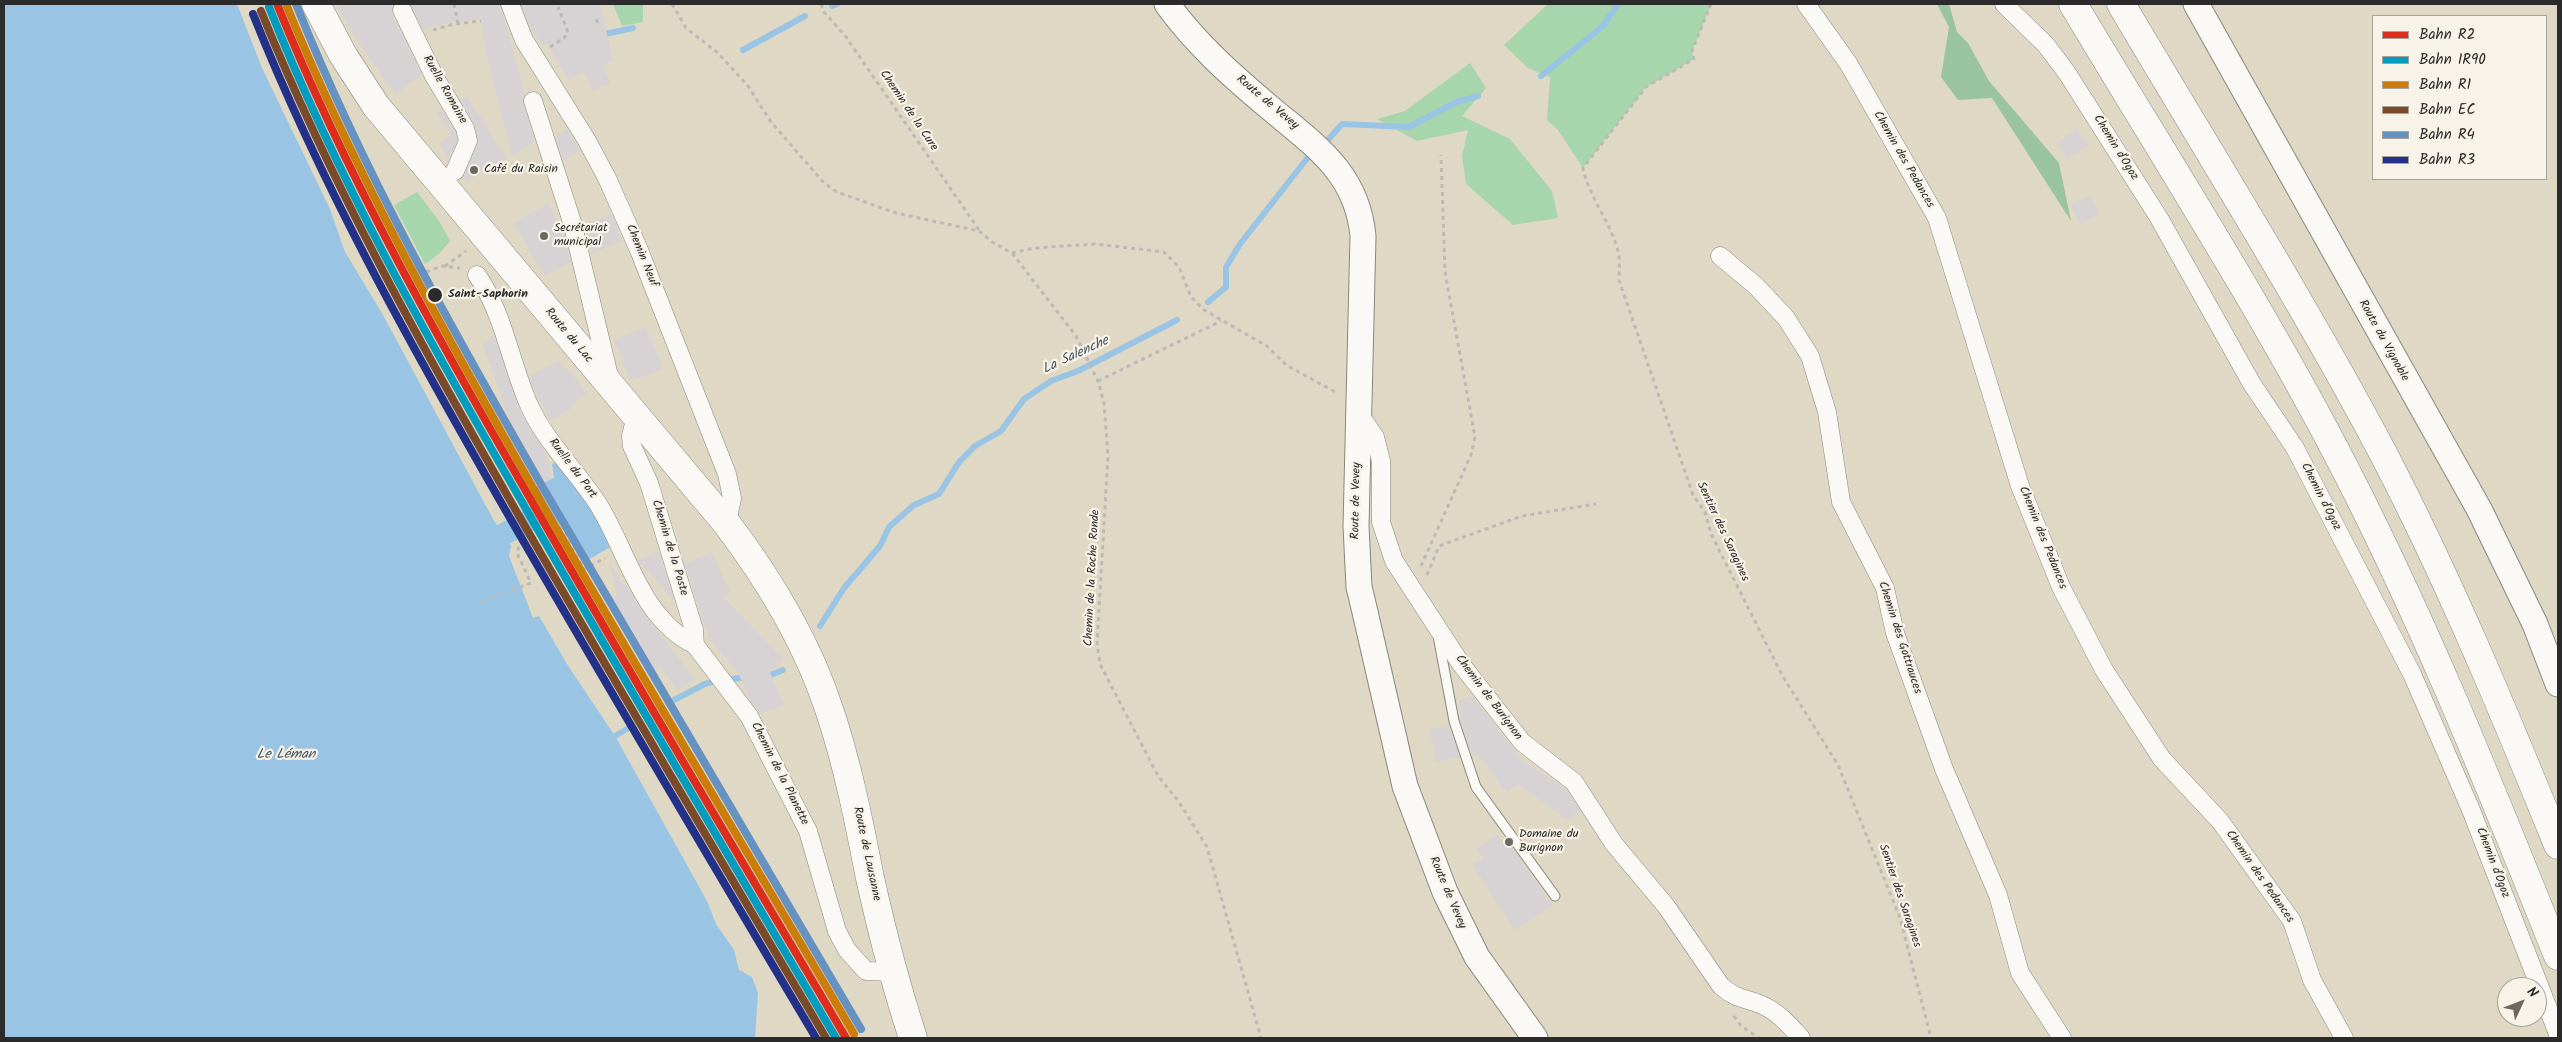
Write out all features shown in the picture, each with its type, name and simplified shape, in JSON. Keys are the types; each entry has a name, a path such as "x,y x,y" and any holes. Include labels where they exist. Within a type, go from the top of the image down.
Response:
{"main road":[{"name":"Route du Lac","path":"316,4 343,55 376,106 728,524 778,596 815,671"},
{"name":"Route de Vevey","path":"1167,4 1195,39 1221,64 1322,151 1348,185 1358,210 1363,236 1356,526 1359,587 1405,786 1456,918 1477,957 1535,1038"},
{"path":"2073,4 2261,316 2330,441 2388,556 2437,660 2558,956"},
{"path":"2121,4 2334,363 2436,560 2502,707 2558,845"},
{"name":"Route du Vignoble","path":"2196,4 2479,509 2535,624 2558,684"},
{"name":"Route de Lausanne","path":"815,671 842,751 893,972 913,1038"}],"street":[{"name":"Chemin Neuf","path":"510,4 524,40 596,157 639,250 727,474 732,498 728,524"},
{"name":"Chemin des Pedances","path":"1806,4 1848,64 1937,218 2020,486 2061,587 2104,670 2162,759 2220,821 2292,921 2312,980 2344,1038"},
{"name":"Chemin d'Ogoz","path":"2004,4 2046,45 2068,72 2160,218 2252,384 2295,448 2412,674 2471,810 2558,1034"},
{"name":"Ruelle Romaine","path":"402,10 414,36 465,128 468,141 454,172"},
{"path":"533,101 572,222 611,387"},
{"name":"Chemin des Gottrauces","path":"1720,256 1756,286 1786,318 1810,356 1827,412 1841,502 1885,588 1895,633 1944,769 1998,895 2020,973 2062,1038"},
{"name":"Ruelle du Port","path":"477,275 496,311 519,380 539,426 598,505 651,607 675,634 694,645"},
{"name":"Chemin de Burignon","path":"1359,414 1375,437 1381,461 1381,522 1394,561 1461,664 1522,742 1574,782 1614,844 1666,906 1721,986 1732,996 1766,1007 1788,1023 1801,1038"},
{"name":"Chemin de la Poste","path":"636,416 631,436 632,446 654,499 694,630 694,645"},
{"name":"Chemin de la Planette","path":"694,645 749,716 808,831 837,931 847,950 866,971 893,972"}],"lane":[{"path":"1435,624 1454,721 1476,786 1555,896"}],"path":[{"path":"454,4 458,24"},
{"path":"672,4 682,23 718,53 748,86 771,122 824,183 836,192 896,213 979,231 992,242 1012,253 1034,248 1095,244 1164,252 1179,267 1191,298 1221,321 1267,346 1286,364 1335,391 1359,414"},
{"name":"Chemin de la Cure","path":"821,4 824,12 846,37 979,231"},
{"name":"Sentier des Saragines","path":"1711,4 1692,51 1694,59 1646,87 1583,168 1586,183 1596,200 1619,255 1619,280 1693,495 1705,512 1711,534 1782,675 1838,765 1900,918 1931,1038"},
{"path":"558,8 568,32 560,41"},
{"path":"596,19 599,25"},
{"path":"414,36 458,24 481,21"},
{"path":"1428,581 1421,566 1472,455 1475,437 1445,272 1441,155"},
{"path":"396,231 399,230 423,273 444,266 464,253"},
{"path":"364,248 361,250 373,274"},
{"name":"Chemin de la Roche Ronde","path":"1012,253 1076,336 1087,354 1098,381 1104,403 1108,456 1097,644 1100,664 1158,776 1179,802 1207,847 1261,1038"},
{"path":"444,266 461,269 477,275"},
{"path":"1098,381 1221,321"},
{"path":"1417,597 1439,546 1522,516 1596,504"},
{"path":"553,522 563,531 584,569 608,556"},
{"path":"482,601 531,583 517,553 520,543 527,536"}],"green space":[{"path":"613,4 643,4 643,22 622,26"},
{"path":"1548,4 1711,4 1692,51 1694,59 1646,87 1583,168 1558,130 1547,120 1550,77 1528,68 1504,45"},
{"path":"1937,4 1949,4 1957,32 1968,43 1989,81 2059,163 2071,221 1992,98 1958,100 1941,77 1949,27"},
{"path":"1470,63 1486,88 1462,116 1510,139 1552,191 1558,218 1513,225 1466,184 1462,156 1468,130 1417,141 1377,119 1405,111"},
{"path":"417,192 439,221 450,241 440,253 425,264 394,205"}],"water":[{"name":"Le Léman","path":"4,4 237,4 262,68 330,209 345,252 383,315 493,519 511,546 509,556 533,618 539,616 567,664 615,736 707,901 716,924 734,950 739,970 752,977 758,993 755,1038 4,1038"},
{"path":"558,462 593,510 612,546 583,563 565,531 554,518 551,519 535,493 535,487 554,478 552,464"}],"building":[{"path":"336,4 393,4 392,15 422,75 395,94 357,40"},
{"path":"410,4 500,4 525,95 523,104 535,141 512,157 486,53 481,18 460,22 460,20 423,29"},
{"path":"521,4 600,4 613,61 603,65 610,83 592,90 583,71 568,80 547,43 543,46 532,31"},
{"path":"467,96 507,159 480,171 467,183 463,178 478,139 474,123 460,100"},
{"path":"442,110 455,132 457,140 448,159 440,144 451,134 437,114"},
{"path":"567,129 580,150 563,161 556,136"},
{"path":"2077,129 2088,145 2067,159 2057,143"},
{"path":"2090,195 2100,214 2081,224 2071,205"},
{"name":"Secrétariat municipal","path":"548,204 563,230 571,262 545,276 513,223"},
{"path":"611,214 622,241 591,254 584,225"},
{"path":"646,327 663,369 631,381 614,340"},
{"path":"494,336 519,409 541,446 551,469 551,479 536,485 530,477 483,345"},
{"path":"558,361 564,369 567,367 586,394 571,404 573,407 550,421 529,377"},
{"path":"659,551 665,573 674,601 638,560"},
{"path":"711,552 730,592 722,596 783,659 770,672 784,705 760,714 750,700 738,672 711,642 685,564"},
{"path":"609,562 640,608 695,680 677,691 661,667 649,672 606,600 617,595"},
{"path":"1471,696 1524,762 1566,789 1580,810 1568,820 1518,784 1507,793 1478,754 1472,755 1461,723 1459,700"},
{"path":"1449,725 1460,757 1436,762 1429,729"},
{"path":"1498,835 1504,845 1508,842 1552,906 1514,930 1473,865 1483,859 1477,848"}],"waterway":[{"path":"832,6 837,4"},
{"name":"La Salenche","path":"1541,76 1603,26 1618,4"},
{"path":"743,50 805,16"},
{"path":"600,35 633,28"},
{"name":"La Salenche","path":"1327,141 1342,124 1409,127 1456,102 1478,96"},
{"name":"La Salenche","path":"1208,302 1226,287 1226,267 1240,244 1309,156"},
{"name":"La Salenche","path":"820,626 844,588 880,546 889,527 914,505 939,494 959,462 975,446 1001,431 1024,399 1051,381 1078,371 1177,320"},
{"path":"504,534 546,511"},
{"name":"La Salenche","path":"763,678 783,670"},
{"name":"La Salenche","path":"732,679 748,677"},
{"name":"La Salenche","path":"668,703 705,684 716,681"},
{"name":"La Salenche","path":"615,736 632,726"}],"rail line":[{"name":"R2","path":"277,4 333,132 428,318 609,635 846,1038"},
{"name":"R1","path":"286,4 341,130 371,192 468,373 536,493 854,1034"},
{"name":"R4","path":"296,4 350,128 442,309 508,427 861,1029"},
{"name":"IR90","path":"269,7 325,135 386,259 419,320 600,637 836,1038"},
{"name":"EC","path":"261,11 317,139 412,326 592,642 826,1038"},
{"name":"R3","path":"253,14 280,78 339,205 403,328 544,577 816,1038"}],"place":[{"name":"Café du Raisin","path":"474,170"},
{"name":"Secrétariat municipal","path":"544,236"},
{"name":"Saint-Saphorin","path":"435,295"},
{"name":"Domaine du Burignon","path":"1509,842"}]}
